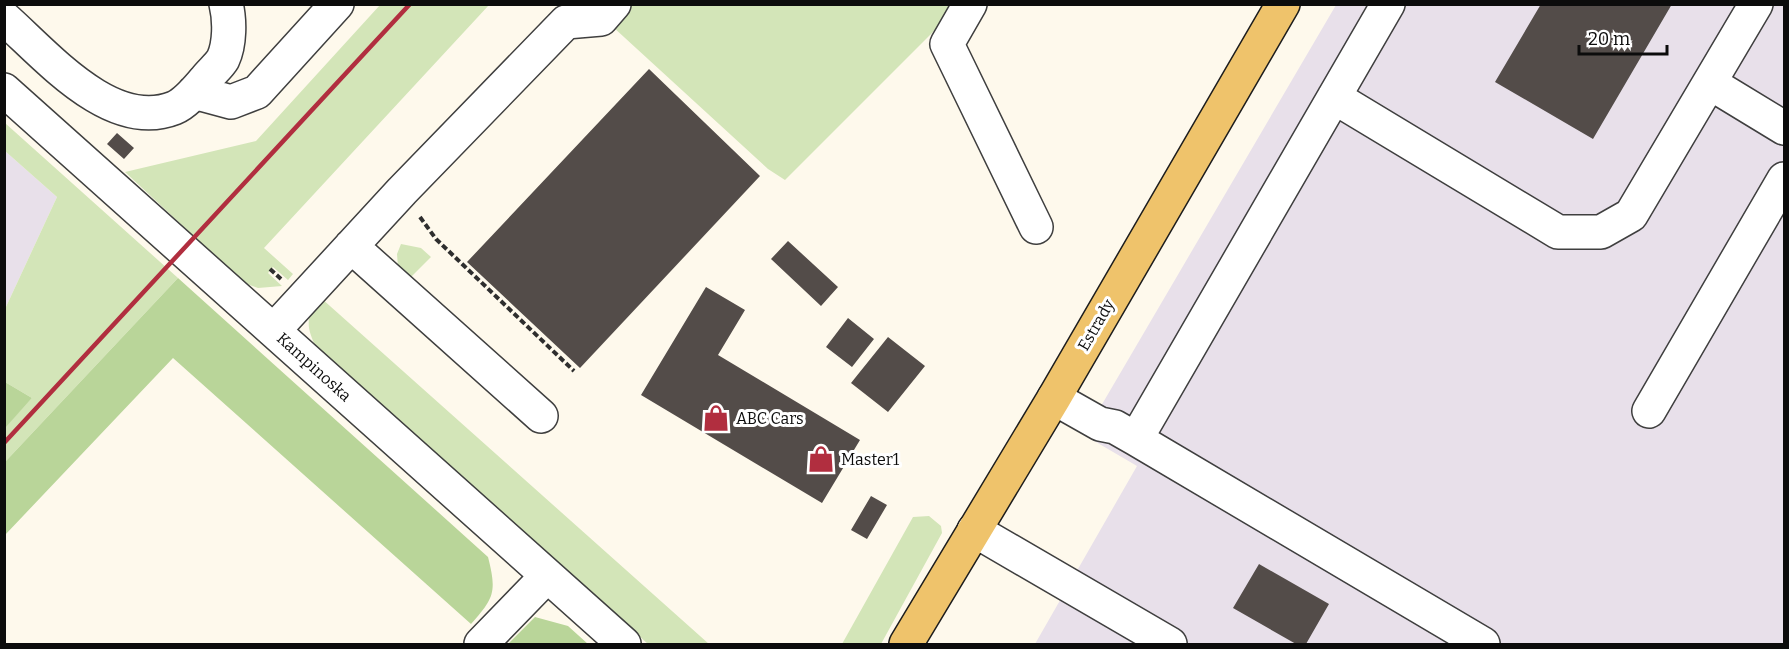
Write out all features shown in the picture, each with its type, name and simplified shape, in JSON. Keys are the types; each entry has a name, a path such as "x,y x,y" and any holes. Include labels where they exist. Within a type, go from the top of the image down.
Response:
{"main road":[{"name":"Estrady","path":"906,645 1054,398 1280,6"}],"street":[{"path":"4,18 84,89 111,105 139,112 175,107 194,92 223,59 230,19 226,4"},
{"path":"194,92 231,102 257,92 337,4"},
{"path":"274,330 402,191 566,22 601,19 614,4"},
{"path":"970,4 947,44 1036,227"},
{"path":"1136,439 1388,4"},
{"path":"1334,97 1558,232 1601,232 1631,215 1756,4"},
{"path":"1710,83 1785,128"},
{"name":"Kampinoska","path":"4,90 624,645"},
{"path":"1649,411 1785,179"},
{"path":"351,246 541,416"},
{"path":"1054,398 1100,424 1115,427 1136,439 1484,645"},
{"path":"974,530 1170,645"},
{"path":"481,645 547,576"}],"path":[{"path":"402,191 436,239 574,371"}],"shaded area":[{"path":"1336,5 1784,5 1784,644 1035,644 1137,466 1084,435"},
{"path":"5,151 57,197 5,309"}],"green space":[{"path":"380,5 489,5 264,248 293,274 288,280 273,267 268,273 282,286 258,288 244,283 125,172 256,141"},
{"path":"589,5 960,5 785,180 768,169"},
{"path":"5,123 178,278 5,462 4,428 32,398 5,382 5,309 57,197 5,151"},
{"path":"401,244 421,248 431,257 409,279 398,267 397,254"},
{"path":"178,278 488,557 493,587 489,601 471,624 173,358 5,535 5,462"},
{"path":"321,298 709,644 648,644 316,347 310,333 309,321 312,310"},
{"path":"5,382 32,398 5,428"},
{"path":"929,516 941,526 942,533 881,644 842,644 913,517"},
{"path":"535,617 568,626 588,644 508,644"}],"building":[{"path":"1541,4 1672,4 1593,139 1495,82"},
{"path":"649,69 760,176 580,368 467,262"},
{"path":"117,133 134,148 124,159 107,144"},
{"path":"788,241 838,287 821,306 771,259"},
{"path":"706,287 745,310 718,355 860,440 822,503 641,395"},
{"path":"848,318 874,339 852,367 826,347"},
{"path":"888,337 925,366 888,412 851,383"},
{"path":"871,496 887,505 867,539 851,530"},
{"path":"1259,564 1329,604 1306,644 1296,644 1233,608"}],"railway":[{"path":"4,443 410,4"}],"place":[{"name":"ABC Cars","path":"716,418"},
{"name":"Master1","path":"821,459"}]}
